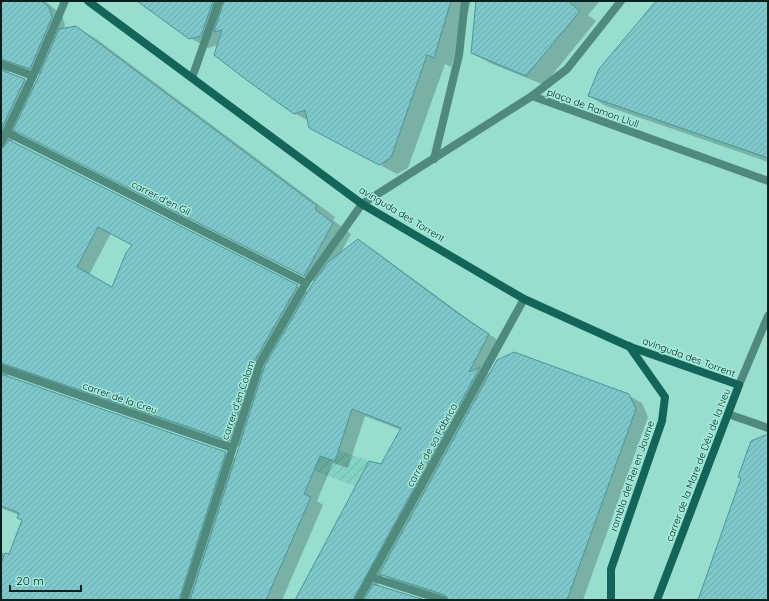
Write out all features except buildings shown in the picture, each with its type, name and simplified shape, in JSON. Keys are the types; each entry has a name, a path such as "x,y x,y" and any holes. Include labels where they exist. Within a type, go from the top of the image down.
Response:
{"main road":[{"name":"avinguda des Torrent","path":"88,1 362,204 524,299 628,346 739,385"},
{"name":"rambla del Rei en Jaume","path":"611,600 611,569 662,421 665,397 628,346"},
{"name":"carrer de la Mare de Déu de la Neu","path":"658,600 739,385"}],"street":[{"path":"1,143 33,76 65,1"},
{"path":"192,78 218,1"},
{"path":"434,159 459,55 465,1"},
{"path":"532,96 567,69 621,1"},
{"path":"1,64 33,76"},
{"name":"plaça de Ramon Llull","path":"362,204 532,96 768,182"},
{"name":"carrer d'en Gil","path":"6,132 306,283"},
{"name":"carrer d'en Colom","path":"184,600 260,363 306,283 362,204"},
{"name":"carrer de sa Fàbrica","path":"358,600 524,299"},
{"name":"carrer de la Mare de Déu de la Neu","path":"739,385 768,316"},
{"name":"carrer de la Creu","path":"1,368 232,448"},
{"path":"728,414 768,428"},
{"path":"371,576 443,600"}],"shaded area":[{"path":"251,420 381,465 368,491 312,470"}]}
